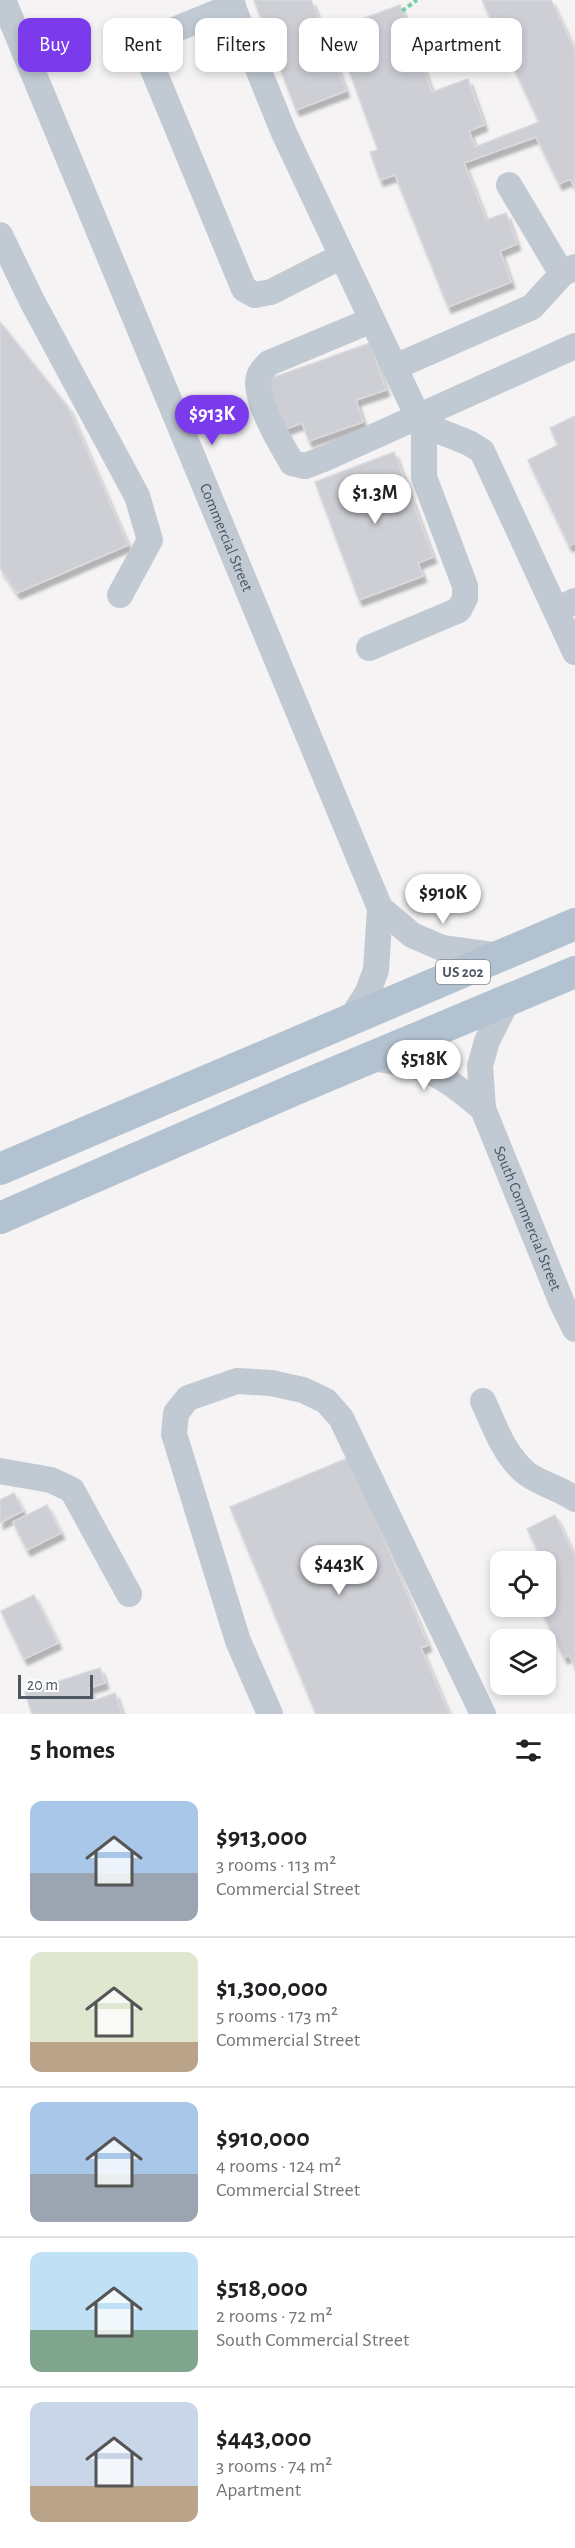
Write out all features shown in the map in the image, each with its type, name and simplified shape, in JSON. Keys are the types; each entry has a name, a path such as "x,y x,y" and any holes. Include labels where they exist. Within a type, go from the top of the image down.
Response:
{"main road":[{"name":"US 202","path":"0,1169 575,924"},
{"name":"US 202","path":"0,1218 298,1088 575,972"},
{"path":"507,1001 575,997"}],"street":[{"name":"Commercial Street","path":"2,0 380,908 376,970 368,992 350,1020"},
{"path":"342,256 271,292 255,295 244,289 145,50 154,38 232,3 284,134 421,421 424,477 465,586 465,598 459,610 369,648"},
{"path":"395,367 532,307 568,271 509,185"},
{"path":"0,235 32,300 137,496 150,540 120,596"},
{"path":"372,320 269,363 261,370 258,384 271,426 292,464 305,466 421,421 575,346"},
{"path":"421,421 469,443 482,452 565,605 575,652"},
{"name":"Commercial Street","path":"380,908 412,935 442,948 500,956"},
{"name":"South Commercial Street","path":"507,1001 487,1041 480,1066 483,1109 575,1329"},
{"name":"South Commercial Street","path":"371,1058 413,1064 432,1071 450,1081 483,1109"},
{"path":"270,1714 238,1641 174,1434 176,1413 188,1398 237,1381 271,1383 303,1390 326,1401 341,1418 483,1714"},
{"path":"483,1401 502,1443 526,1472 558,1487 575,1499"},
{"path":"0,1471 51,1480 72,1490 129,1594"}],"path":[{"path":"402,11 417,0"}],"building":[{"path":"254,0 311,0 318,18 299,18 299,72 339,72 346,91 296,110 281,72 287,72 287,18 261,18"},
{"path":"482,0 551,0 575,51 575,187 570,179 559,184 536,137 464,163 486,220 506,213 517,244 500,251 511,282 448,307 395,175 380,180 370,152 378,150 350,72 379,72 379,18 364,18 400,5 405,18 391,18 391,72 425,72 432,92 468,79 484,125 469,131 475,147 539,122 516,72 522,72 522,18 490,18"},
{"path":"0,322 68,407 128,545 17,593 0,568"},
{"path":"370,343 386,390 356,400 363,422 309,441 302,423 283,430 266,380"},
{"path":"575,416 575,543 569,546 528,460 558,445 550,428"},
{"path":"394,452 433,557 418,563 423,576 359,600 315,482"},
{"path":"350,1457 428,1645 421,1648 449,1714 316,1714 230,1507"},
{"path":"14,1493 23,1511 0,1523 0,1500"},
{"path":"47,1505 61,1533 27,1550 13,1522"},
{"path":"555,1515 575,1557 575,1667 569,1655 564,1658 556,1641 556,1629 550,1629 544,1617 556,1617 556,1551 538,1551 527,1529"},
{"path":"34,1595 58,1643 24,1659 1,1611"},
{"path":"100,1668 105,1683 89,1688 93,1701 115,1693 122,1714 32,1714 25,1692"}]}
